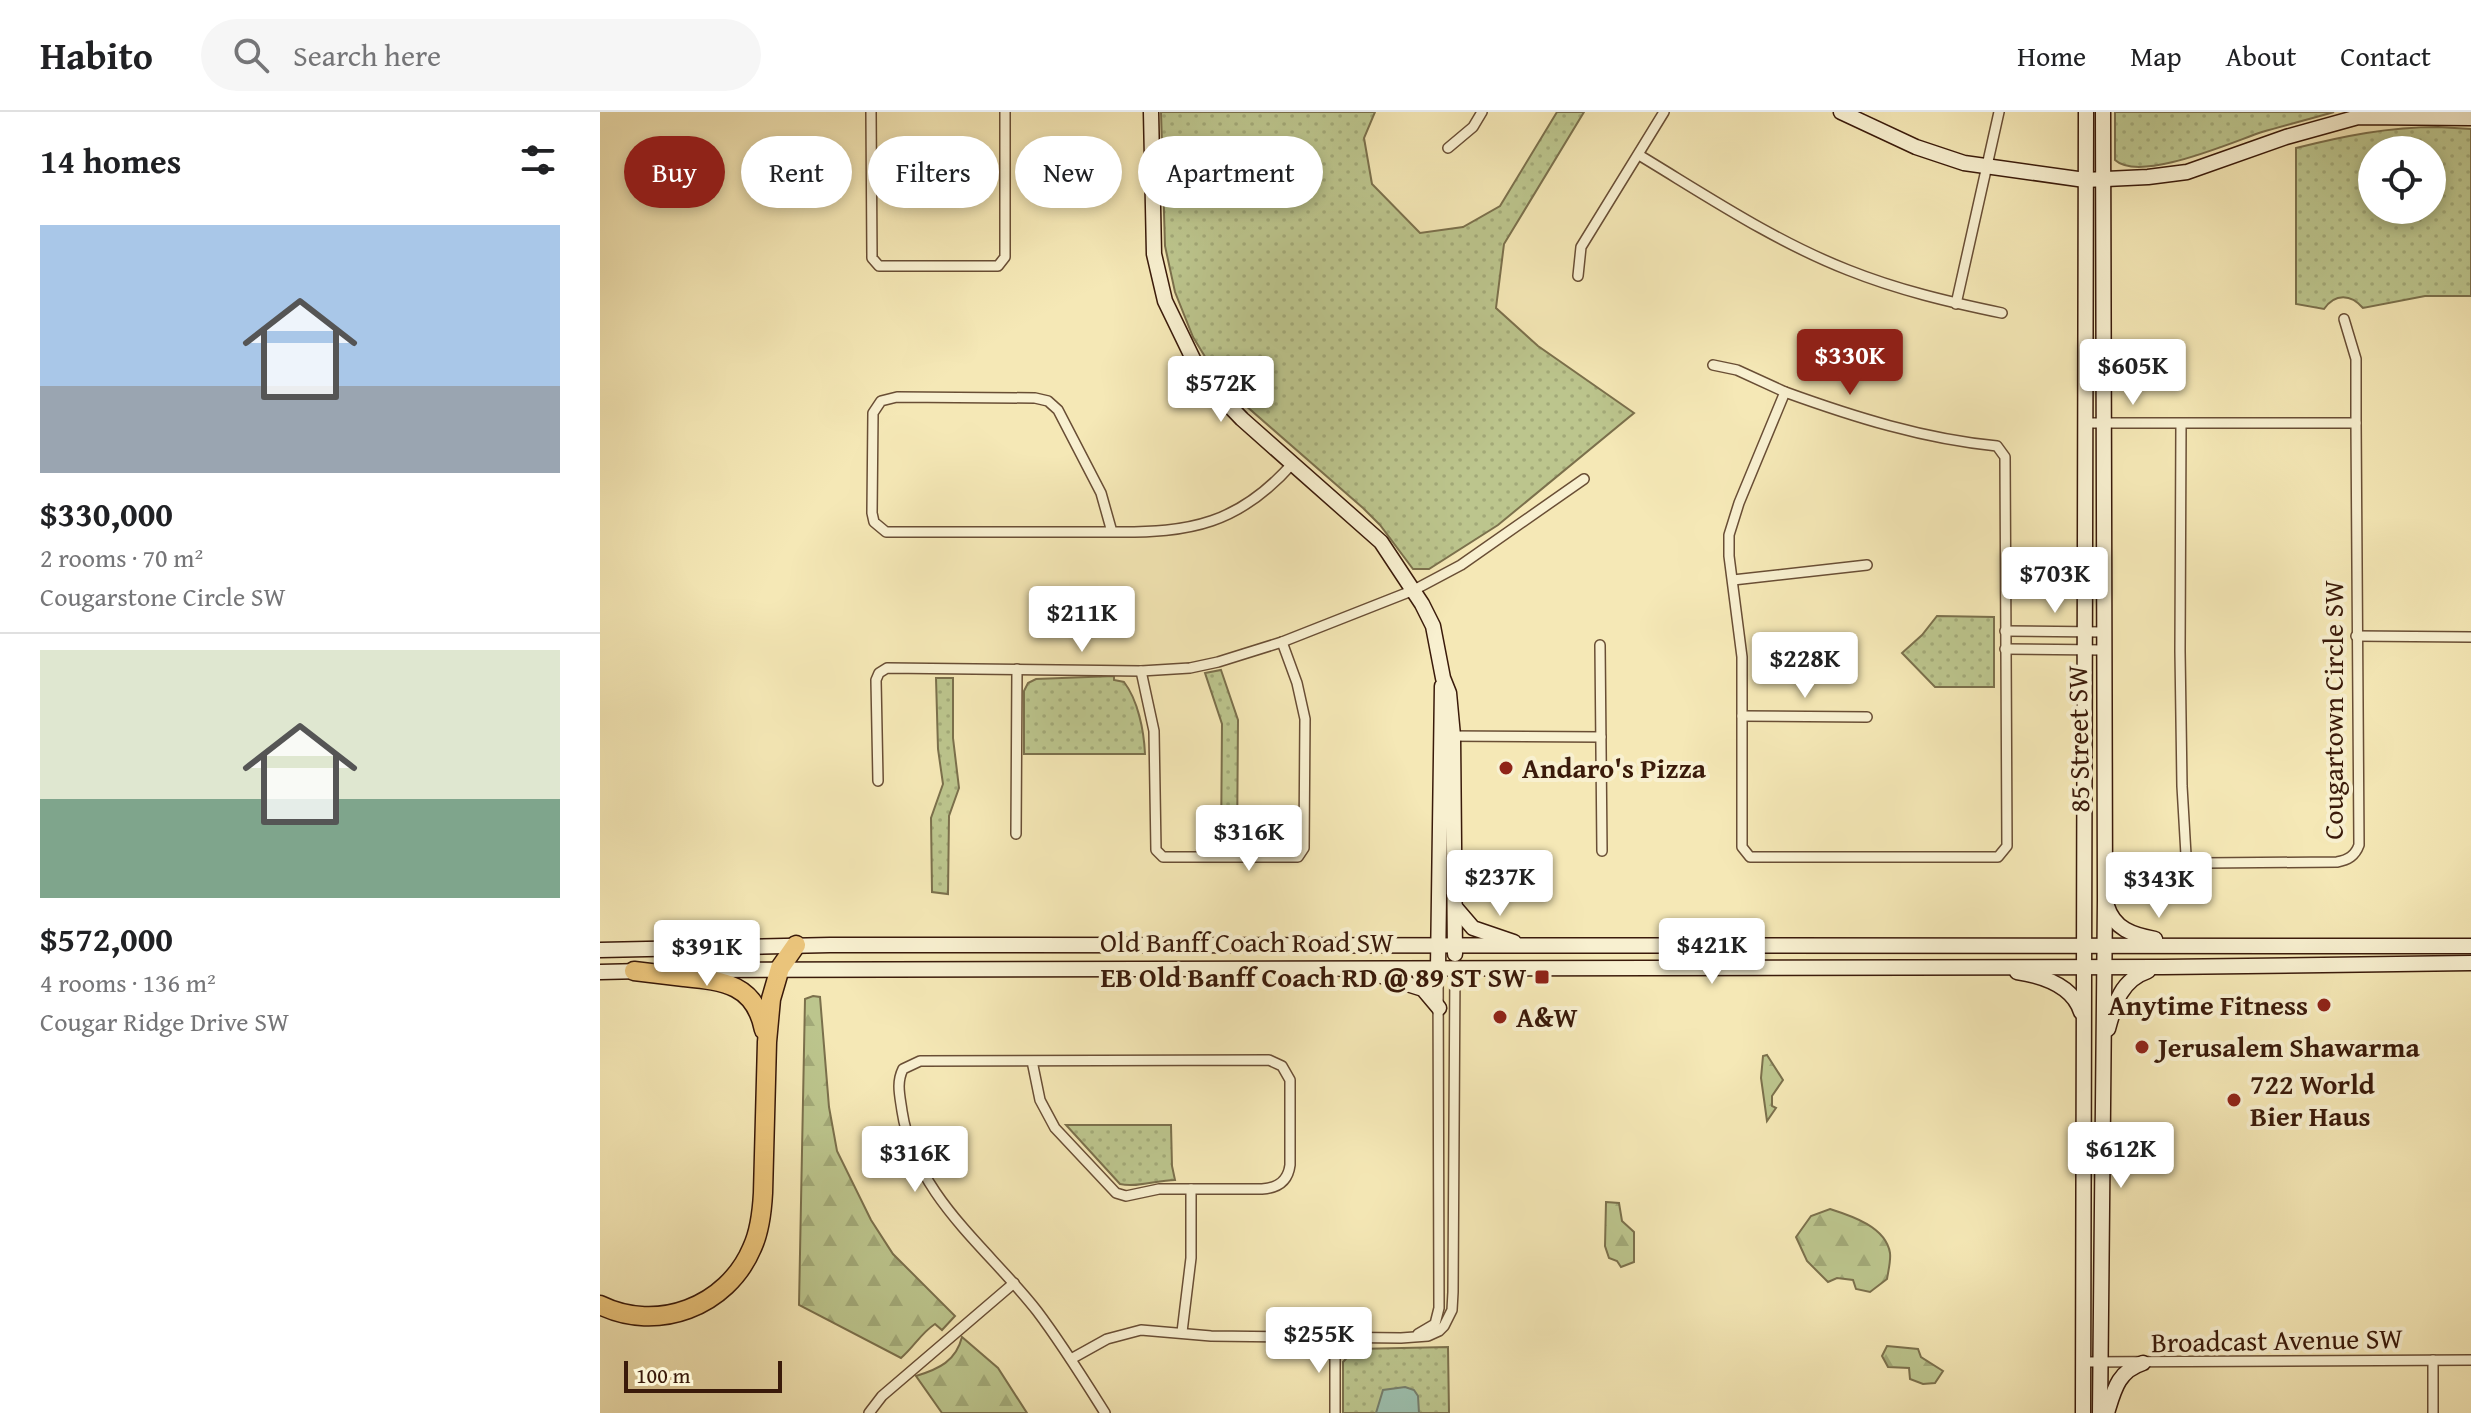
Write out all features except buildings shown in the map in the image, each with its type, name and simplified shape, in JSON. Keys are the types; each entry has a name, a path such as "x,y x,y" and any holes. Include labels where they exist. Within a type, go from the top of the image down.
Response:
{"highway":[{"path":"600,1305 617,1313 647,1317 673,1314 703,1304 723,1289 739,1271 751,1250 761,1218 771,999 780,968 796,945"},
{"path":"634,971 710,979 735,987 755,1004 763,1021 767,1042"}],"main road":[{"path":"1151,112 1154,254 1170,315 1196,365 1217,393 1381,542 1414,590 1433,626 1449,693 1438,968"},
{"path":"1841,112 1916,147 1988,168 2085,180 2187,172 2358,115 2471,118"},
{"name":"85 Street SW","path":"2083,1413 2086,112"},
{"name":"85 Street SW","path":"2100,1413 2105,967 2103,112"},
{"path":"1446,815 1455,906 1455,968"},
{"path":"2105,900 2110,916 2124,930 2144,937 2203,946"},
{"path":"1455,906 1473,928 1530,947"},
{"name":"Old Banff Coach Road SW","path":"600,950 796,945 2471,946"},
{"name":"Old Banff Coach Road SW","path":"600,972 780,968 2163,967 2471,963"},
{"path":"1985,966 2027,973 2058,985 2076,1000 2083,1024"},
{"path":"2103,1049 2114,1009 2125,985 2136,975 2163,967"},
{"path":"1344,968 1417,986 1439,1008"},
{"path":"2107,1413 2117,1382 2131,1367 2143,1363"}],"street":[{"path":"871,112 872,258 879,266 998,266 1005,257 1005,112"},
{"path":"1448,148 1473,127 1482,112"},
{"path":"1578,276 1581,247 1664,112"},
{"path":"1956,304 1999,112"},
{"path":"1639,155 1813,255 1889,286 2002,313"},
{"name":"Cougartown Circle SW","path":"2181,423 2182,786 2186,855 2205,863 2347,860 2357,851 2356,359 2344,319"},
{"path":"1713,365 1737,370 1785,392 1875,422 1966,443 1997,446 2005,457 2007,846 1998,857 1750,857 1742,847 1741,641 1729,556 1733,521 1785,392"},
{"path":"1112,532 1107,510 1091,472 1058,410 1048,401 1035,398 897,397 881,401 873,413 872,513 874,522 886,532 1112,532 1176,531 1218,518 1258,499 1293,463"},
{"path":"2086,423 2356,423"},
{"path":"878,781 876,680 883,670 1141,671 1204,665 1282,642 1414,590 1461,565 1584,479"},
{"path":"1733,580 1867,565"},
{"path":"2005,631 2103,632"},
{"path":"2356,636 2471,637"},
{"path":"1141,671 1154,731 1156,850 1163,857 1298,857 1304,848 1305,719 1297,683 1282,642"},
{"path":"1600,645 1602,851"},
{"path":"2005,649 2103,650"},
{"path":"1016,834 1017,669"},
{"path":"1742,716 1867,717"},
{"path":"1447,736 1601,737"},
{"path":"1435,1329 1439,1312 1438,968"},
{"path":"1071,1359 1091,1346 1141,1330 1211,1336 1401,1338 1435,1329 1449,1318 1453,1303 1455,968"},
{"path":"1032,1061 1037,1089 1050,1119 1110,1189 1126,1196 1159,1189 1270,1188 1279,1185 1287,1176 1290,1165 1290,1080 1282,1066 1269,1060 920,1061 903,1069 898,1083 903,1120 930,1187 951,1215 1014,1283 1071,1359 1105,1413"},
{"path":"1439,1080 1454,1080"},
{"path":"1439,1184 1453,1184"},
{"path":"1182,1332 1191,1258 1191,1189"},
{"path":"869,1413 882,1396 1014,1283"},
{"path":"1335,1338 1335,1413"},
{"path":"2433,1360 2433,1413"},
{"name":"Broadcast Avenue SW","path":"2083,1362 2471,1360"}],"green space":[{"path":"1161,112 1375,112 1364,138 1372,184 1420,233 1463,227 1500,206 1557,112 1584,112 1504,244 1496,308 1538,346 1634,413 1498,525 1429,569 1413,569 1380,525 1237,398 1207,360 1193,337 1175,292 1165,246 1164,208 1323,208 1323,136 1162,136"},
{"path":"2115,112 2334,112 2262,132 2187,158 2144,167 2127,166 2115,160"},
{"path":"2401,129 2471,129 2471,296 2425,296 2363,308 2343,297 2333,300 2324,309 2296,304 2296,148 2366,133"},
{"path":"1937,616 1994,617 1994,687 1935,687 1902,653"},
{"path":"1221,670 1238,720 1237,850 1221,850 1222,724 1205,673"},
{"path":"1114,676 1114,680 1124,682 1137,707 1145,754 1024,754 1024,691 1028,683 1036,679"},
{"path":"936,678 953,678 953,738 959,788 949,816 948,894 932,892 931,818 943,784 938,749"},
{"path":"820,997 829,1107 837,1151 871,1220 893,1254 955,1316 942,1330 935,1324 901,1358 799,1305 805,999"},
{"path":"1767,1055 1783,1080 1772,1096 1772,1106 1776,1108 1767,1121 1761,1078 1763,1056"},
{"path":"1066,1125 1171,1125 1175,1180 1120,1184"},
{"path":"1606,1202 1619,1203 1622,1221 1634,1232 1634,1262 1621,1267 1609,1258 1605,1246"},
{"path":"1830,1209 1867,1224 1887,1244 1890,1256 1887,1279 1870,1292 1856,1289 1853,1280 1837,1278 1828,1282 1807,1261 1796,1237 1811,1216"},
{"path":"962,1337 998,1368 1027,1413 942,1413 916,1376 951,1358"},
{"path":"1887,1346 1918,1349 1921,1357 1943,1371 1935,1383 1923,1384 1910,1379 1909,1368 1888,1367 1882,1356"},
{"path":"1448,1347 1449,1413 1343,1413 1343,1362 1355,1349"}],"shaded area":[{"path":"1405,1387 1414,1390 1418,1396 1419,1413 1376,1413 1383,1390"}],"place":[{"name":"Andaro's Pizza","path":"1506,768"},
{"name":"EB Old Banff Coach RD @ 89 ST SW","path":"1542,977"},
{"name":"Anytime Fitness","path":"2324,1005"},
{"name":"A&W","path":"1500,1017"},
{"name":"Jerusalem Shawarma","path":"2142,1047"},
{"name":"722 World Bier Haus","path":"2234,1100"}]}
